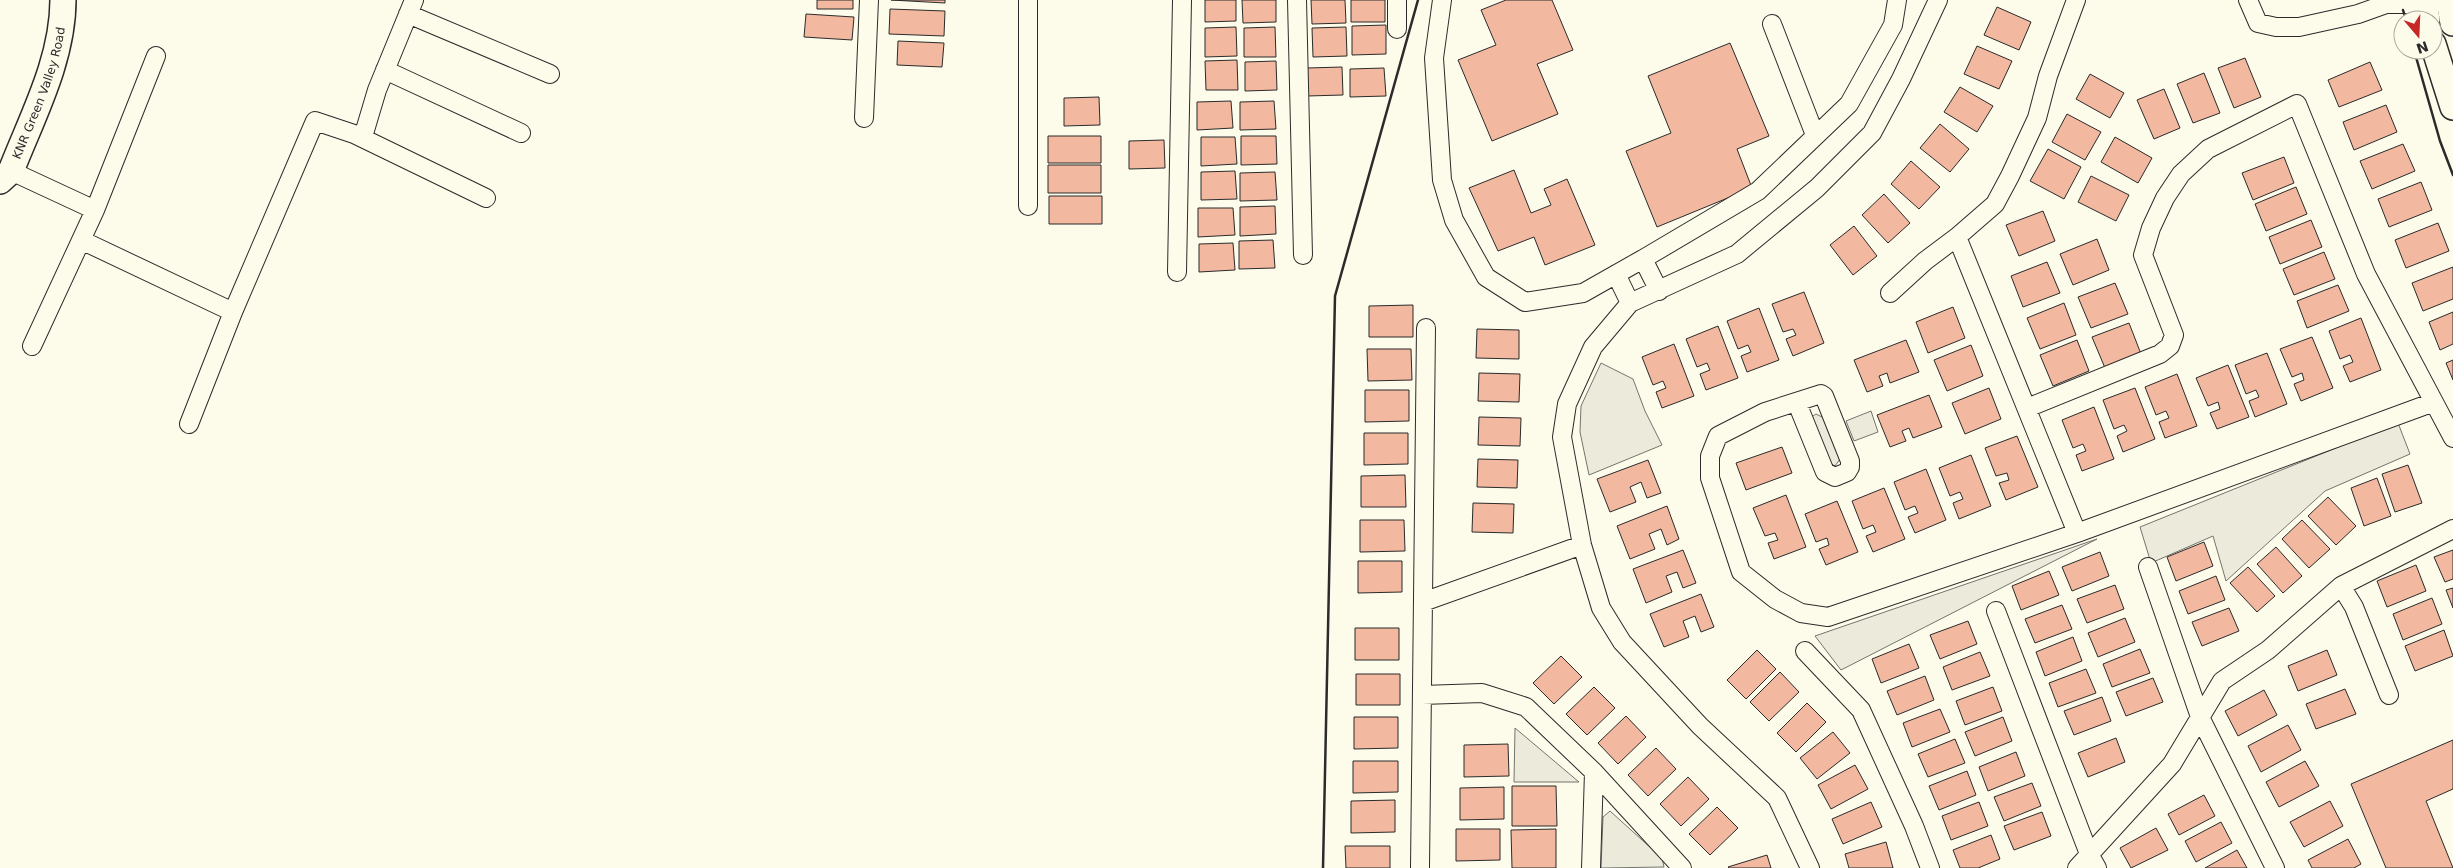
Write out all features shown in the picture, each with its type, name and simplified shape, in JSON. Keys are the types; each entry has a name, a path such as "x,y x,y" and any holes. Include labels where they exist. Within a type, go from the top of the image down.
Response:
{"street":[{"name":"KNR Green Valley Road","path":"5,176 55,58 63,14 63,0"},
{"path":"864,118 869,0"},
{"path":"1028,0 1028,206"},
{"path":"1177,272 1182,0"},
{"path":"1297,0 1303,255"},
{"path":"1397,29 1398,0"},
{"path":"1442,0 1434,58 1442,180 1454,220 1486,277 1525,302 1583,293 1758,190 1849,104 1892,25 1897,0"},
{"path":"1810,868 1777,798 1700,726 1622,642 1601,608 1582,545 1562,437 1567,404 1593,346 1630,303 1737,254 1818,188 1872,133 1901,79 1938,0"},
{"path":"1890,293 1925,261 1957,237 1994,204 2010,176 2037,118 2048,76 2076,0"},
{"path":"2248,0 2258,22 2276,27 2298,27 2358,14 2386,2 2425,8 2451,9"},
{"path":"189,424 233,312 315,121 363,137 377,90 411,7 550,74"},
{"path":"1772,24 1815,135"},
{"path":"32,346 94,210 156,56"},
{"path":"2438,60 2453,107"},
{"path":"385,70 521,133"},
{"path":"2027,408 2160,354 2170,346 2174,335 2143,255 2151,228 2165,198 2181,174 2208,149 2297,104 2366,274 2453,438"},
{"path":"349,132 486,198"},
{"path":"5,176 94,210"},
{"path":"1957,237 2077,533"},
{"path":"81,240 233,312"},
{"path":"1643,259 1659,291"},
{"path":"1616,274 1630,303"},
{"path":"1420,868 1426,328"},
{"path":"1797,403 1766,412 1718,436 1710,456 1710,478 1741,572 1776,599 1801,614 1828,617 2077,533 2434,402"},
{"path":"2077,868 2093,861 2172,764 2222,681 2268,650 2341,586 2453,529"},
{"path":"1423,602 1582,545"},
{"path":"2148,567 2200,717 2275,868"},
{"path":"2341,586 2354,607 2389,695"},
{"path":"1996,611 2093,861"},
{"path":"1805,652 1861,710 1914,826 1930,868"},
{"path":"1422,695 1482,694 1526,707 1594,772 1681,868"},
{"path":"1591,868 1594,772"}],"shaded area":[{"path":"1601,363 1633,379 1645,411 1662,445 1589,475 1580,432 1581,406"},
{"path":"1871,411 1878,432 1854,441 1846,421"},
{"path":"1816,414 1824,418 1840,459 1835,466 1827,461 1810,418"},
{"path":"2398,423 2410,454 2325,491 2226,581 2213,536 2151,563 2140,527"},
{"path":"2097,539 1841,670 1815,636"},
{"path":"1515,728 1579,782 1514,782"},
{"path":"1610,811 1662,858 1664,867 1601,868 1603,817"}],"building":[{"path":"817,0 853,0 853,9 817,9"},
{"path":"891,0 945,0 945,3"},
{"path":"1205,0 1236,0 1236,21 1205,22"},
{"path":"1242,0 1276,0 1276,22 1243,23"},
{"path":"1311,0 1345,0 1346,23 1312,24"},
{"path":"1351,0 1385,0 1385,22 1351,22"},
{"path":"1506,0 1552,0 1573,50 1537,64 1558,114 1492,141 1458,60 1496,45 1481,10"},
{"path":"1997,7 2031,22 2019,50 1984,35"},
{"path":"890,9 945,11 944,36 889,34"},
{"path":"806,14 854,17 852,40 804,37"},
{"path":"1386,25 1386,54 1352,55 1352,26"},
{"path":"1236,27 1237,56 1205,57 1205,28"},
{"path":"1275,27 1276,57 1244,57 1244,28"},
{"path":"1346,27 1347,56 1313,57 1312,28"},
{"path":"898,41 944,43 942,67 897,65"},
{"path":"1730,43 1769,136 1737,149 1752,188 1657,227 1626,151 1671,133 1648,76"},
{"path":"1977,46 2012,61 1999,89 1964,74"},
{"path":"2245,58 2261,97 2234,108 2218,68"},
{"path":"1237,60 1238,90 1206,90 1205,61"},
{"path":"1276,61 1277,90 1245,91 1245,62"},
{"path":"2370,62 2382,90 2339,107 2328,80"},
{"path":"1342,67 1343,95 1307,96 1307,68"},
{"path":"1384,68 1386,96 1350,97 1350,69"},
{"path":"2204,73 2220,113 2193,123 2177,84"},
{"path":"2090,74 2124,93 2110,118 2076,99"},
{"path":"1960,87 1993,106 1977,132 1944,112"},
{"path":"2164,89 2180,128 2154,139 2137,100"},
{"path":"1099,97 1100,125 1064,126 1064,98"},
{"path":"1231,101 1233,128 1197,130 1197,102"},
{"path":"1274,101 1276,129 1240,130 1240,102"},
{"path":"2386,105 2397,132 2354,150 2343,122"},
{"path":"2067,114 2101,132 2085,160 2052,142"},
{"path":"1940,124 1969,149 1950,172 1920,148"},
{"path":"1048,136 1101,136 1101,163 1048,163"},
{"path":"1241,136 1276,136 1277,164 1241,165"},
{"path":"1201,137 1235,137 1237,164 1201,166"},
{"path":"2115,137 2152,158 2138,183 2101,162"},
{"path":"1164,140 1165,168 1129,169 1129,141"},
{"path":"2403,144 2415,171 2372,189 2360,161"},
{"path":"2048,149 2081,167 2064,199 2030,181"},
{"path":"2284,157 2294,183 2253,200 2242,173"},
{"path":"1911,161 1940,187 1919,209 1891,184"},
{"path":"1048,165 1101,165 1101,193 1048,193"},
{"path":"1514,170 1531,213 1551,205 1544,189 1567,179 1595,245 1545,265 1534,237 1498,251 1469,188"},
{"path":"1235,171 1237,199 1201,200 1201,172"},
{"path":"1275,172 1277,200 1240,201 1240,173"},
{"path":"2091,176 2129,195 2116,221 2078,202"},
{"path":"2421,182 2432,210 2389,227 2378,199"},
{"path":"2296,187 2307,214 2266,231 2255,204"},
{"path":"1884,194 1910,223 1888,243 1862,215"},
{"path":"1049,196 1102,196 1102,224 1049,224"},
{"path":"1275,206 1276,234 1240,236 1240,207"},
{"path":"1198,208 1233,208 1235,235 1198,237"},
{"path":"2043,211 2055,241 2019,256 2006,225"},
{"path":"2311,220 2322,247 2280,264 2269,237"},
{"path":"2438,223 2449,251 2406,268 2395,240"},
{"path":"1854,226 1877,256 1853,275 1830,245"},
{"path":"2097,239 2109,270 2073,285 2060,254"},
{"path":"1273,240 1275,268 1239,269 1239,241"},
{"path":"1233,243 1235,270 1199,272 1199,244"},
{"path":"2324,252 2335,279 2294,295 2283,269"},
{"path":"2047,262 2060,293 2023,307 2011,276"},
{"path":"2453,267 2453,299 2423,311 2412,283"},
{"path":"2115,283 2128,314 2091,328 2078,297"},
{"path":"2338,285 2349,311 2307,328 2297,301"},
{"path":"1804,292 1824,343 1793,356 1786,339 1796,335 1793,329 1783,332 1772,304"},
{"path":"2064,303 2076,335 2040,349 2027,318"},
{"path":"1413,305 1413,337 1369,337 1369,306"},
{"path":"1953,307 1965,338 1928,353 1916,322"},
{"path":"1759,308 1779,360 1747,372 1741,356 1751,352 1748,345 1738,349 1727,321"},
{"path":"2453,312 2453,344 2440,350 2429,322"},
{"path":"2361,318 2381,370 2350,382 2343,366 2353,362 2350,355 2340,359 2329,331"},
{"path":"2129,323 2141,354 2105,368 2092,337"},
{"path":"1718,326 1738,378 1706,390 1700,374 1710,370 1707,363 1697,367 1686,339"},
{"path":"1477,329 1519,330 1519,359 1476,358"},
{"path":"2312,337 2333,388 2301,401 2294,384 2304,380 2302,373 2292,377 2280,349"},
{"path":"1906,340 1919,372 1890,383 1887,373 1879,376 1883,386 1867,392 1854,360"},
{"path":"2077,340 2089,371 2053,386 2040,355"},
{"path":"1674,344 1694,396 1662,408 1656,392 1666,388 1663,381 1653,385 1642,357"},
{"path":"1971,345 1983,376 1947,391 1934,360"},
{"path":"1367,349 1411,349 1412,380 1368,381"},
{"path":"2267,353 2287,404 2255,417 2249,401 2259,397 2256,390 2246,394 2235,365"},
{"path":"2453,360 2453,380 2446,363"},
{"path":"2228,365 2249,417 2217,429 2210,413 2220,409 2218,402 2208,406 2196,378"},
{"path":"1479,373 1520,374 1519,402 1478,401"},
{"path":"2177,374 2197,426 2165,438 2159,422 2169,418 2166,411 2156,415 2145,387"},
{"path":"1989,388 2001,419 1965,434 1952,403"},
{"path":"2135,388 2155,439 2123,452 2117,436 2127,431 2124,425 2114,429 2103,400"},
{"path":"1365,390 1409,390 1409,421 1365,422"},
{"path":"1929,395 1942,427 1913,438 1909,428 1902,431 1906,441 1890,447 1877,415"},
{"path":"2094,407 2114,459 2082,471 2076,455 2086,451 2083,444 2073,448 2062,420"},
{"path":"1479,417 1521,418 1520,446 1478,445"},
{"path":"1364,433 1408,433 1408,464 1364,465"},
{"path":"2017,436 2038,487 2006,500 1999,483 2009,480 2007,473 1996,476 1985,448"},
{"path":"1782,447 1792,473 1746,490 1736,463"},
{"path":"1971,455 1991,506 1959,519 1953,503 1963,499 1960,492 1950,496 1939,468"},
{"path":"1478,459 1518,460 1517,488 1477,487"},
{"path":"1648,460 1661,493 1647,498 1641,482 1630,487 1636,502 1610,512 1597,479"},
{"path":"2408,465 2422,503 2395,512 2382,474"},
{"path":"1926,469 1946,520 1915,533 1908,517 1918,513 1915,506 1905,510 1894,482"},
{"path":"1405,475 1406,507 1361,507 1361,476"},
{"path":"2377,478 2391,516 2364,526 2351,488"},
{"path":"1884,488 1905,539 1873,552 1866,536 1876,532 1873,525 1863,529 1852,501"},
{"path":"1786,495 1806,547 1774,559 1768,543 1778,540 1775,533 1765,536 1753,508"},
{"path":"2328,497 2356,526 2336,545 2308,516"},
{"path":"1837,501 1858,552 1826,565 1819,549 1829,545 1827,538 1816,542 1805,514"},
{"path":"1473,503 1514,504 1513,533 1472,532"},
{"path":"1667,506 1679,539 1667,545 1661,529 1649,534 1655,549 1630,559 1617,526"},
{"path":"1360,520 1404,520 1405,551 1360,552"},
{"path":"2302,520 2330,549 2309,568 2282,539"},
{"path":"2204,542 2213,566 2176,581 2167,557"},
{"path":"2276,547 2302,576 2283,593 2257,564"},
{"path":"1683,550 1696,583 1683,588 1677,572 1666,576 1672,592 1646,603 1633,569"},
{"path":"2453,550 2453,579 2445,582 2434,557"},
{"path":"2100,552 2109,576 2072,591 2062,567"},
{"path":"1358,561 1402,561 1402,592 1358,593"},
{"path":"2416,565 2426,591 2387,607 2377,581"},
{"path":"2248,567 2275,596 2257,612 2230,583"},
{"path":"2049,571 2059,595 2021,610 2012,586"},
{"path":"2216,576 2225,600 2188,614 2179,591"},
{"path":"2115,585 2124,609 2087,623 2077,599"},
{"path":"2453,588 2453,608 2446,590"},
{"path":"1701,594 1714,627 1701,632 1695,616 1683,621 1689,637 1664,647 1650,614"},
{"path":"2432,598 2442,624 2403,640 2393,614"},
{"path":"2062,605 2072,629 2035,643 2025,619"},
{"path":"2229,608 2239,631 2202,646 2192,622"},
{"path":"2125,618 2135,642 2098,657 2088,633"},
{"path":"1968,621 1977,644 1940,659 1930,635"},
{"path":"1355,628 1399,628 1399,660 1355,660"},
{"path":"2444,630 2453,656 2415,671 2405,646"},
{"path":"2073,637 2082,661 2045,676 2036,652"},
{"path":"1909,644 1919,668 1881,683 1872,659"},
{"path":"2140,649 2150,673 2112,687 2103,664"},
{"path":"1757,650 1776,669 1746,699 1727,680"},
{"path":"2327,650 2337,675 2298,691 2288,666"},
{"path":"1980,652 1990,676 1952,690 1943,667"},
{"path":"1561,656 1582,677 1554,704 1533,683"},
{"path":"2086,669 2096,693 2058,707 2049,683"},
{"path":"1780,672 1799,692 1769,721 1750,702"},
{"path":"1356,674 1400,674 1400,705 1356,705"},
{"path":"1925,676 1934,700 1897,715 1887,691"},
{"path":"2153,678 2163,702 2126,716 2116,692"},
{"path":"1594,687 1615,708 1587,735 1566,714"},
{"path":"1993,687 2002,711 1965,725 1956,701"},
{"path":"2345,689 2356,714 2316,729 2306,704"},
{"path":"2264,690 2277,715 2238,736 2225,711"},
{"path":"2102,697 2111,721 2074,735 2064,711"},
{"path":"1807,703 1826,722 1796,752 1777,733"},
{"path":"1940,709 1950,732 1912,747 1903,723"},
{"path":"1626,716 1646,737 1618,764 1598,743"},
{"path":"1354,717 1398,717 1398,748 1354,749"},
{"path":"2003,717 2012,741 1975,756 1965,732"},
{"path":"2288,725 2301,750 2261,772 2248,746"},
{"path":"1833,732 1850,753 1817,779 1800,758"},
{"path":"2116,738 2125,762 2088,777 2078,753"},
{"path":"1955,739 1965,763 1928,777 1918,754"},
{"path":"2453,740 2453,789 2426,801 2453,868 2386,868 2351,784"},
{"path":"1508,744 1509,776 1464,777 1464,745"},
{"path":"1656,748 1676,769 1648,796 1628,775"},
{"path":"2016,752 2025,776 1988,791 1979,767"},
{"path":"1353,761 1398,761 1398,792 1353,793"},
{"path":"2305,761 2319,786 2279,807 2266,782"},
{"path":"1855,765 1868,789 1831,809 1818,785"},
{"path":"1967,771 1976,795 1939,810 1929,786"},
{"path":"1688,777 1709,799 1681,826 1660,804"},
{"path":"2032,783 2041,806 2004,821 1994,797"},
{"path":"1512,786 1556,786 1557,826 1512,826"},
{"path":"1504,787 1504,819 1460,820 1460,788"},
{"path":"2204,795 2215,816 2179,835 2168,814"},
{"path":"1395,800 1395,832 1351,833 1351,801"},
{"path":"2330,801 2343,826 2304,847 2290,822"},
{"path":"1871,802 1882,827 1843,844 1832,819"},
{"path":"1979,802 1988,826 1951,840 1942,816"},
{"path":"1717,807 1738,828 1710,855 1689,834"},
{"path":"2042,812 2051,836 2014,850 2004,826"},
{"path":"2221,822 2232,843 2196,862 2185,841"},
{"path":"2156,828 2168,850 2131,868 2120,848"},
{"path":"1456,829 1500,829 1500,860 1456,861"},
{"path":"1556,829 1556,868 1512,868 1511,830"},
{"path":"1991,835 2000,859 1978,868 1960,868 1953,850"},
{"path":"2348,839 2361,864 2354,868 2312,868 2308,860"},
{"path":"1886,842 1893,868 1849,868 1845,854"},
{"path":"1345,846 1390,846 1390,868 1346,868"},
{"path":"2237,850 2247,868 2205,868"},
{"path":"1767,855 1771,868 1728,867"}],"wall":[{"path":"1323,868 1335,296 1418,0"},
{"path":"2417,60 2440,141 2453,175"}]}
